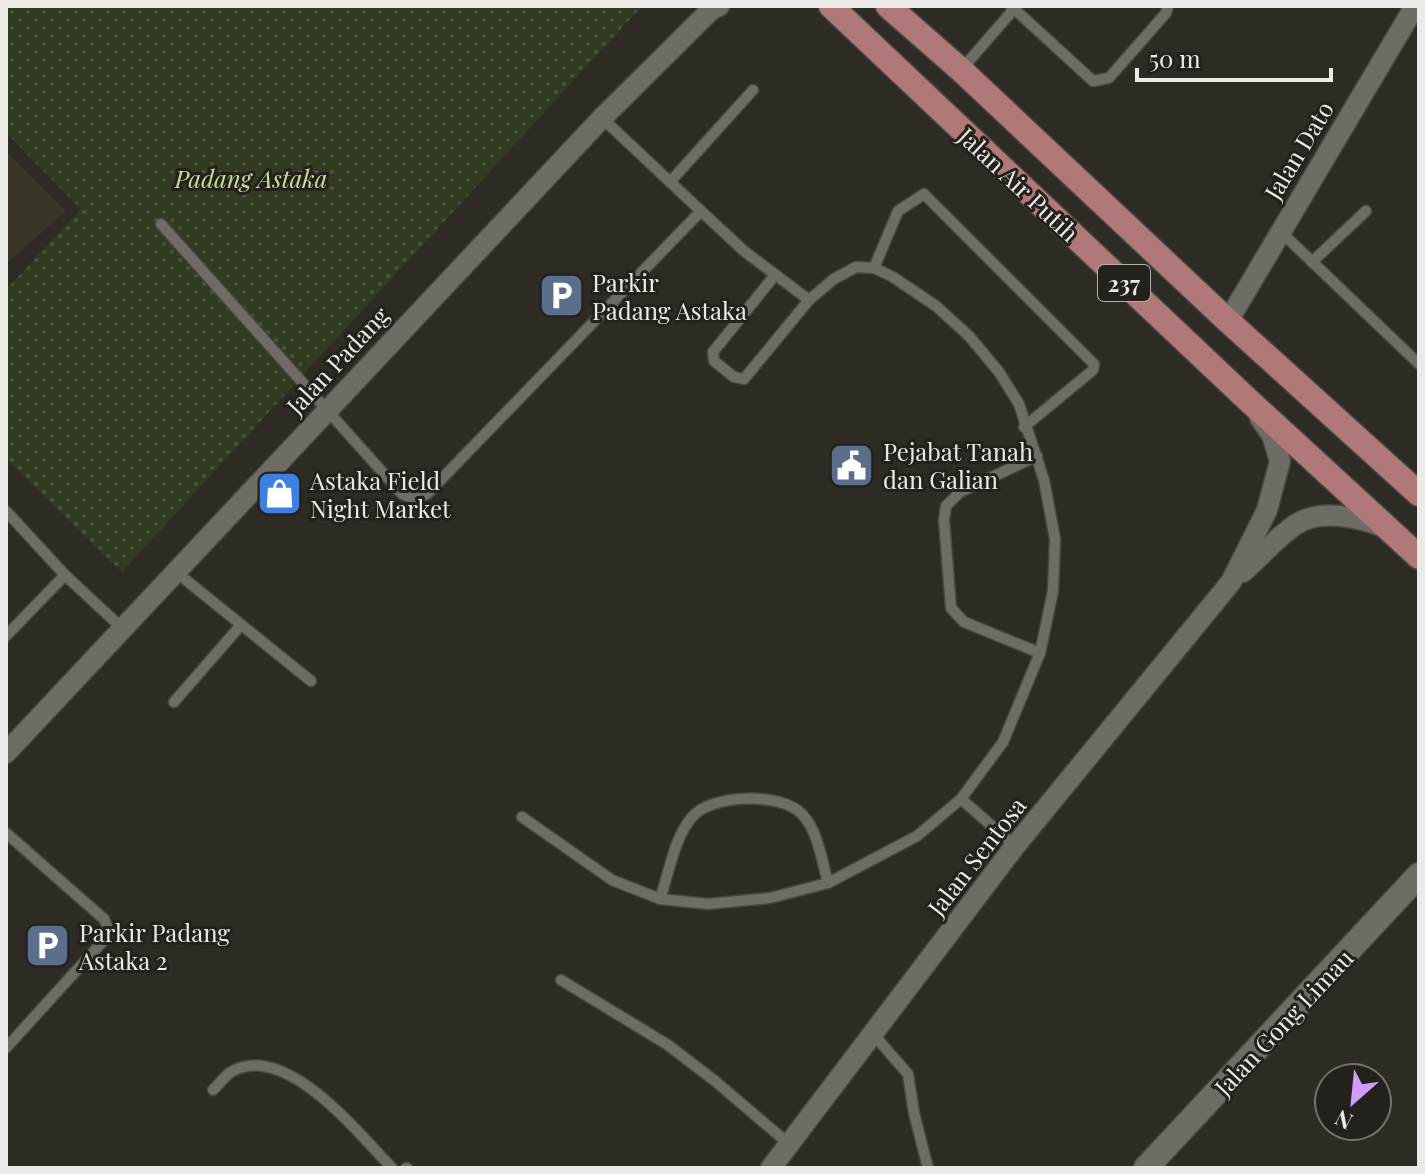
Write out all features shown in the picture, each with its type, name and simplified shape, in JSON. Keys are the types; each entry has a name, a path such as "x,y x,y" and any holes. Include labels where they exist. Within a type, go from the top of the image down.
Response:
{"main road":[{"name":"Jalan Air Putih","path":"831,6 1419,557"},
{"name":"Jalan Air Putih","path":"888,6 1419,494"}],"street":[{"name":"Jalan Dato","path":"1228,321 1415,6"},
{"name":"Jalan Padang","path":"6,753 602,118 714,7"},
{"path":"1231,582 1267,510 1280,461 1272,435 1247,399"},
{"path":"1231,582 1296,524 1310,519 1351,517 1390,530"},
{"name":"Jalan Sentosa","path":"771,1168 1015,846 1231,582"},
{"name":"Jalan Gong Limau","path":"1146,1168 1419,875"}],"lane":[{"path":"961,70 1012,8 1093,81 1100,81 1109,78 1166,13 1168,6"},
{"path":"670,182 753,90"},
{"path":"602,118 744,251 809,300"},
{"path":"874,268 898,211 924,194 1094,364 1093,370 1024,427"},
{"path":"161,224 402,494 414,499 427,494 701,211"},
{"path":"1312,262 1366,211"},
{"path":"1280,231 1419,364"},
{"path":"522,817 612,880 660,899 708,904 770,898 828,883 917,836 961,799 1003,742 1040,653 1053,591 1055,539 1044,480 1024,427 1019,404 999,372 969,336 925,297 874,268 856,267 834,279 809,300 744,379 734,377 714,361 713,352 775,275"},
{"path":"1037,456 960,492 946,506 944,520 951,608 964,622 1040,653"},
{"path":"6,511 65,575 123,629"},
{"path":"176,572 311,681"},
{"path":"6,636 65,575"},
{"path":"174,702 241,625"},
{"path":"660,899 682,834 692,817 707,804 727,800 758,799 781,803 800,811 812,826 828,883"},
{"path":"961,799 1015,846"},
{"path":"6,833 104,919 108,929 105,939 6,1048"},
{"path":"561,980 668,1045 789,1144"},
{"path":"873,1034 908,1074 928,1168"},
{"path":"213,1090 232,1072 264,1066 282,1070 328,1102 392,1168"}],"shaded area":[{"path":"6,151 66,211 6,264"}],"green space":[{"name":"Padang Astaka","path":"6,6 642,6 122,572 6,459 6,290 81,209 6,133"}],"place":[{"name":"Parkir Padang Astaka","path":"561,296"},
{"name":"Pejabat Tanah dan Galian","path":"852,465"},
{"name":"Astaka Field Night Market","path":"279,494"},
{"name":"Parkir Padang Astaka 2","path":"48,946"}]}
